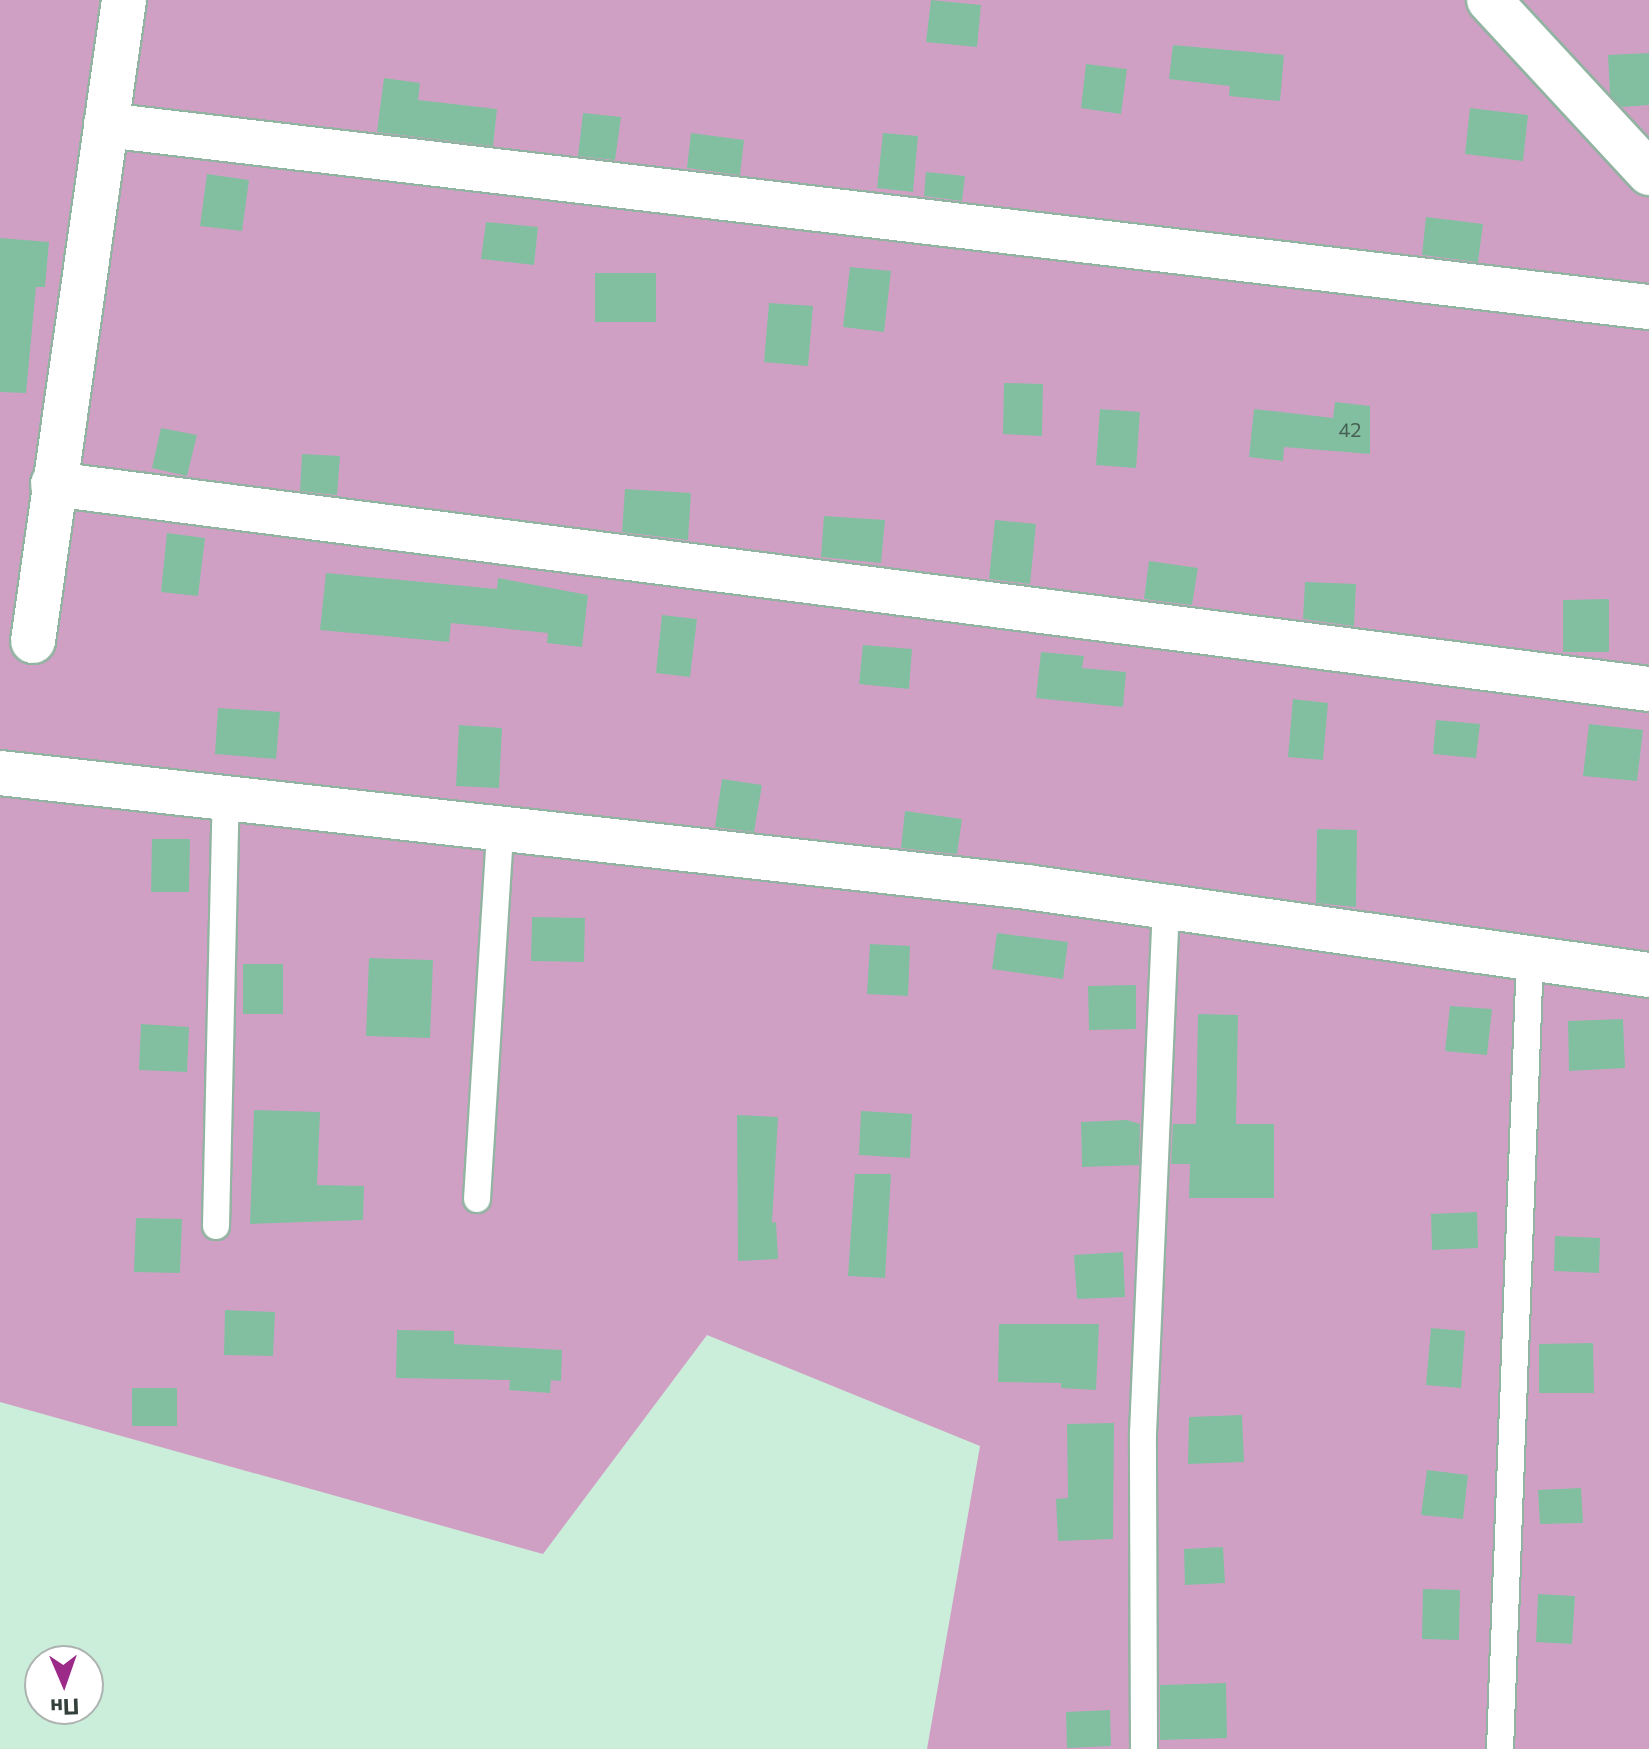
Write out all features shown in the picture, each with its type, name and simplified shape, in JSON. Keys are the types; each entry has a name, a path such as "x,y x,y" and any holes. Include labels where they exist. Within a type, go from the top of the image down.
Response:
{"street":[{"path":"33,641 124,0"},
{"path":"1489,0 1649,173"},
{"path":"106,125 1649,307"},
{"path":"53,484 1649,689"},
{"path":"0,773 500,831 1027,887 1649,975"}],"lane":[{"path":"216,1226 226,800"},
{"path":"477,1199 500,831"},
{"path":"1144,1749 1143,1433 1166,907"},
{"path":"1500,1749 1530,959"}],"shaded area":[{"path":"0,0 1649,0 1649,1749 927,1749 980,1446 707,1335 543,1554 0,1402"}],"building":[{"path":"931,0 981,5 977,47 926,42"},
{"path":"1173,45 1284,55 1280,101 1229,96 1230,86 1169,79"},
{"path":"1649,53 1649,105 1622,107 1610,95 1608,55"},
{"path":"1086,64 1127,69 1121,114 1081,108"},
{"path":"384,78 420,83 418,100 497,109 493,146 377,132"},
{"path":"1470,108 1528,115 1523,161 1465,154"},
{"path":"583,113 621,117 615,160 578,156"},
{"path":"691,133 744,140 740,175 687,168"},
{"path":"883,133 918,136 913,192 877,188"},
{"path":"926,172 965,176 962,201 924,196"},
{"path":"207,174 249,180 242,231 200,226"},
{"path":"1426,217 1483,224 1478,262 1422,255"},
{"path":"486,222 538,227 534,265 481,259"},
{"path":"0,238 49,242 45,287 36,287 26,393 0,392"},
{"path":"850,267 891,271 884,332 843,327"},
{"path":"595,273 656,273 656,322 595,322"},
{"path":"769,303 813,306 808,366 764,362"},
{"path":"1004,383 1043,384 1042,436 1003,434"},
{"path":"1335,402 1370,406 1370,454 1284,447 1283,461 1249,457 1254,409 1333,418"},
{"path":"1100,409 1140,412 1136,468 1096,465"},
{"path":"161,428 197,435 187,476 152,468"},
{"path":"302,454 340,456 337,495 300,491"},
{"path":"625,489 691,493 688,540 622,532"},
{"path":"824,516 885,520 881,563 821,557"},
{"path":"995,520 1036,524 1030,584 989,579"},
{"path":"167,533 205,538 198,596 161,592"},
{"path":"1149,561 1198,568 1192,605 1144,599"},
{"path":"326,573 497,589 498,578 588,595 582,647 547,643 548,633 451,623 449,642 320,630"},
{"path":"1305,582 1356,584 1354,626 1303,619"},
{"path":"1609,599 1609,652 1563,652 1563,600"},
{"path":"662,615 697,619 690,677 656,673"},
{"path":"863,645 912,649 909,689 859,684"},
{"path":"1041,652 1084,656 1082,668 1126,672 1123,707 1036,698"},
{"path":"1293,699 1328,703 1323,760 1288,757"},
{"path":"218,708 280,712 276,759 215,754"},
{"path":"1436,720 1480,724 1476,758 1433,754"},
{"path":"1589,724 1643,730 1637,781 1583,776"},
{"path":"459,725 502,728 499,788 456,786"},
{"path":"722,779 762,785 754,832 715,827"},
{"path":"905,811 962,819 957,854 901,848"},
{"path":"1317,829 1357,830 1356,907 1316,903"},
{"path":"152,839 190,839 189,892 151,892"},
{"path":"532,917 585,918 584,962 531,961"},
{"path":"997,933 1068,942 1063,979 992,969"},
{"path":"870,944 910,946 908,996 867,994"},
{"path":"369,958 433,960 430,1038 366,1036"},
{"path":"243,964 283,964 283,1014 243,1014"},
{"path":"1136,985 1136,1029 1089,1030 1088,986"},
{"path":"1450,1006 1492,1009 1487,1055 1445,1051"},
{"path":"1198,1014 1238,1015 1236,1124 1274,1124 1274,1198 1189,1198 1190,1164 1171,1164 1173,1124 1196,1124"},
{"path":"1623,1019 1625,1068 1569,1071 1568,1021"},
{"path":"141,1024 189,1027 187,1072 139,1070"},
{"path":"254,1110 320,1112 317,1185 364,1186 363,1220 250,1224"},
{"path":"861,1111 912,1114 910,1158 859,1155"},
{"path":"737,1115 778,1117 772,1223 776,1222 778,1259 738,1261"},
{"path":"1127,1120 1140,1124 1139,1165 1082,1167 1081,1122"},
{"path":"855,1174 891,1174 885,1278 848,1276"},
{"path":"1477,1212 1478,1248 1432,1250 1431,1214"},
{"path":"136,1218 182,1219 180,1273 134,1272"},
{"path":"1555,1236 1600,1238 1599,1273 1554,1271"},
{"path":"1123,1252 1125,1297 1077,1299 1074,1255"},
{"path":"225,1310 275,1312 273,1356 224,1355"},
{"path":"999,1324 1099,1324 1096,1390 1061,1388 1061,1383 998,1382"},
{"path":"1431,1328 1465,1331 1461,1388 1426,1385"},
{"path":"397,1330 454,1331 454,1344 562,1350 561,1381 551,1380 550,1393 509,1390 510,1380 396,1378"},
{"path":"1593,1343 1594,1393 1539,1393 1539,1344"},
{"path":"132,1388 177,1388 177,1426 132,1426"},
{"path":"1242,1415 1244,1462 1188,1464 1189,1417"},
{"path":"1114,1423 1113,1539 1058,1541 1056,1499 1068,1498 1067,1424"},
{"path":"1427,1470 1468,1475 1463,1519 1421,1515"},
{"path":"1581,1488 1583,1523 1540,1524 1538,1490"},
{"path":"1223,1547 1225,1583 1185,1585 1184,1549"},
{"path":"1423,1589 1460,1590 1459,1640 1422,1639"},
{"path":"1538,1594 1575,1596 1572,1644 1536,1642"},
{"path":"1226,1683 1227,1738 1160,1740 1160,1685"},
{"path":"1110,1710 1111,1746 1067,1748 1066,1712"}]}
